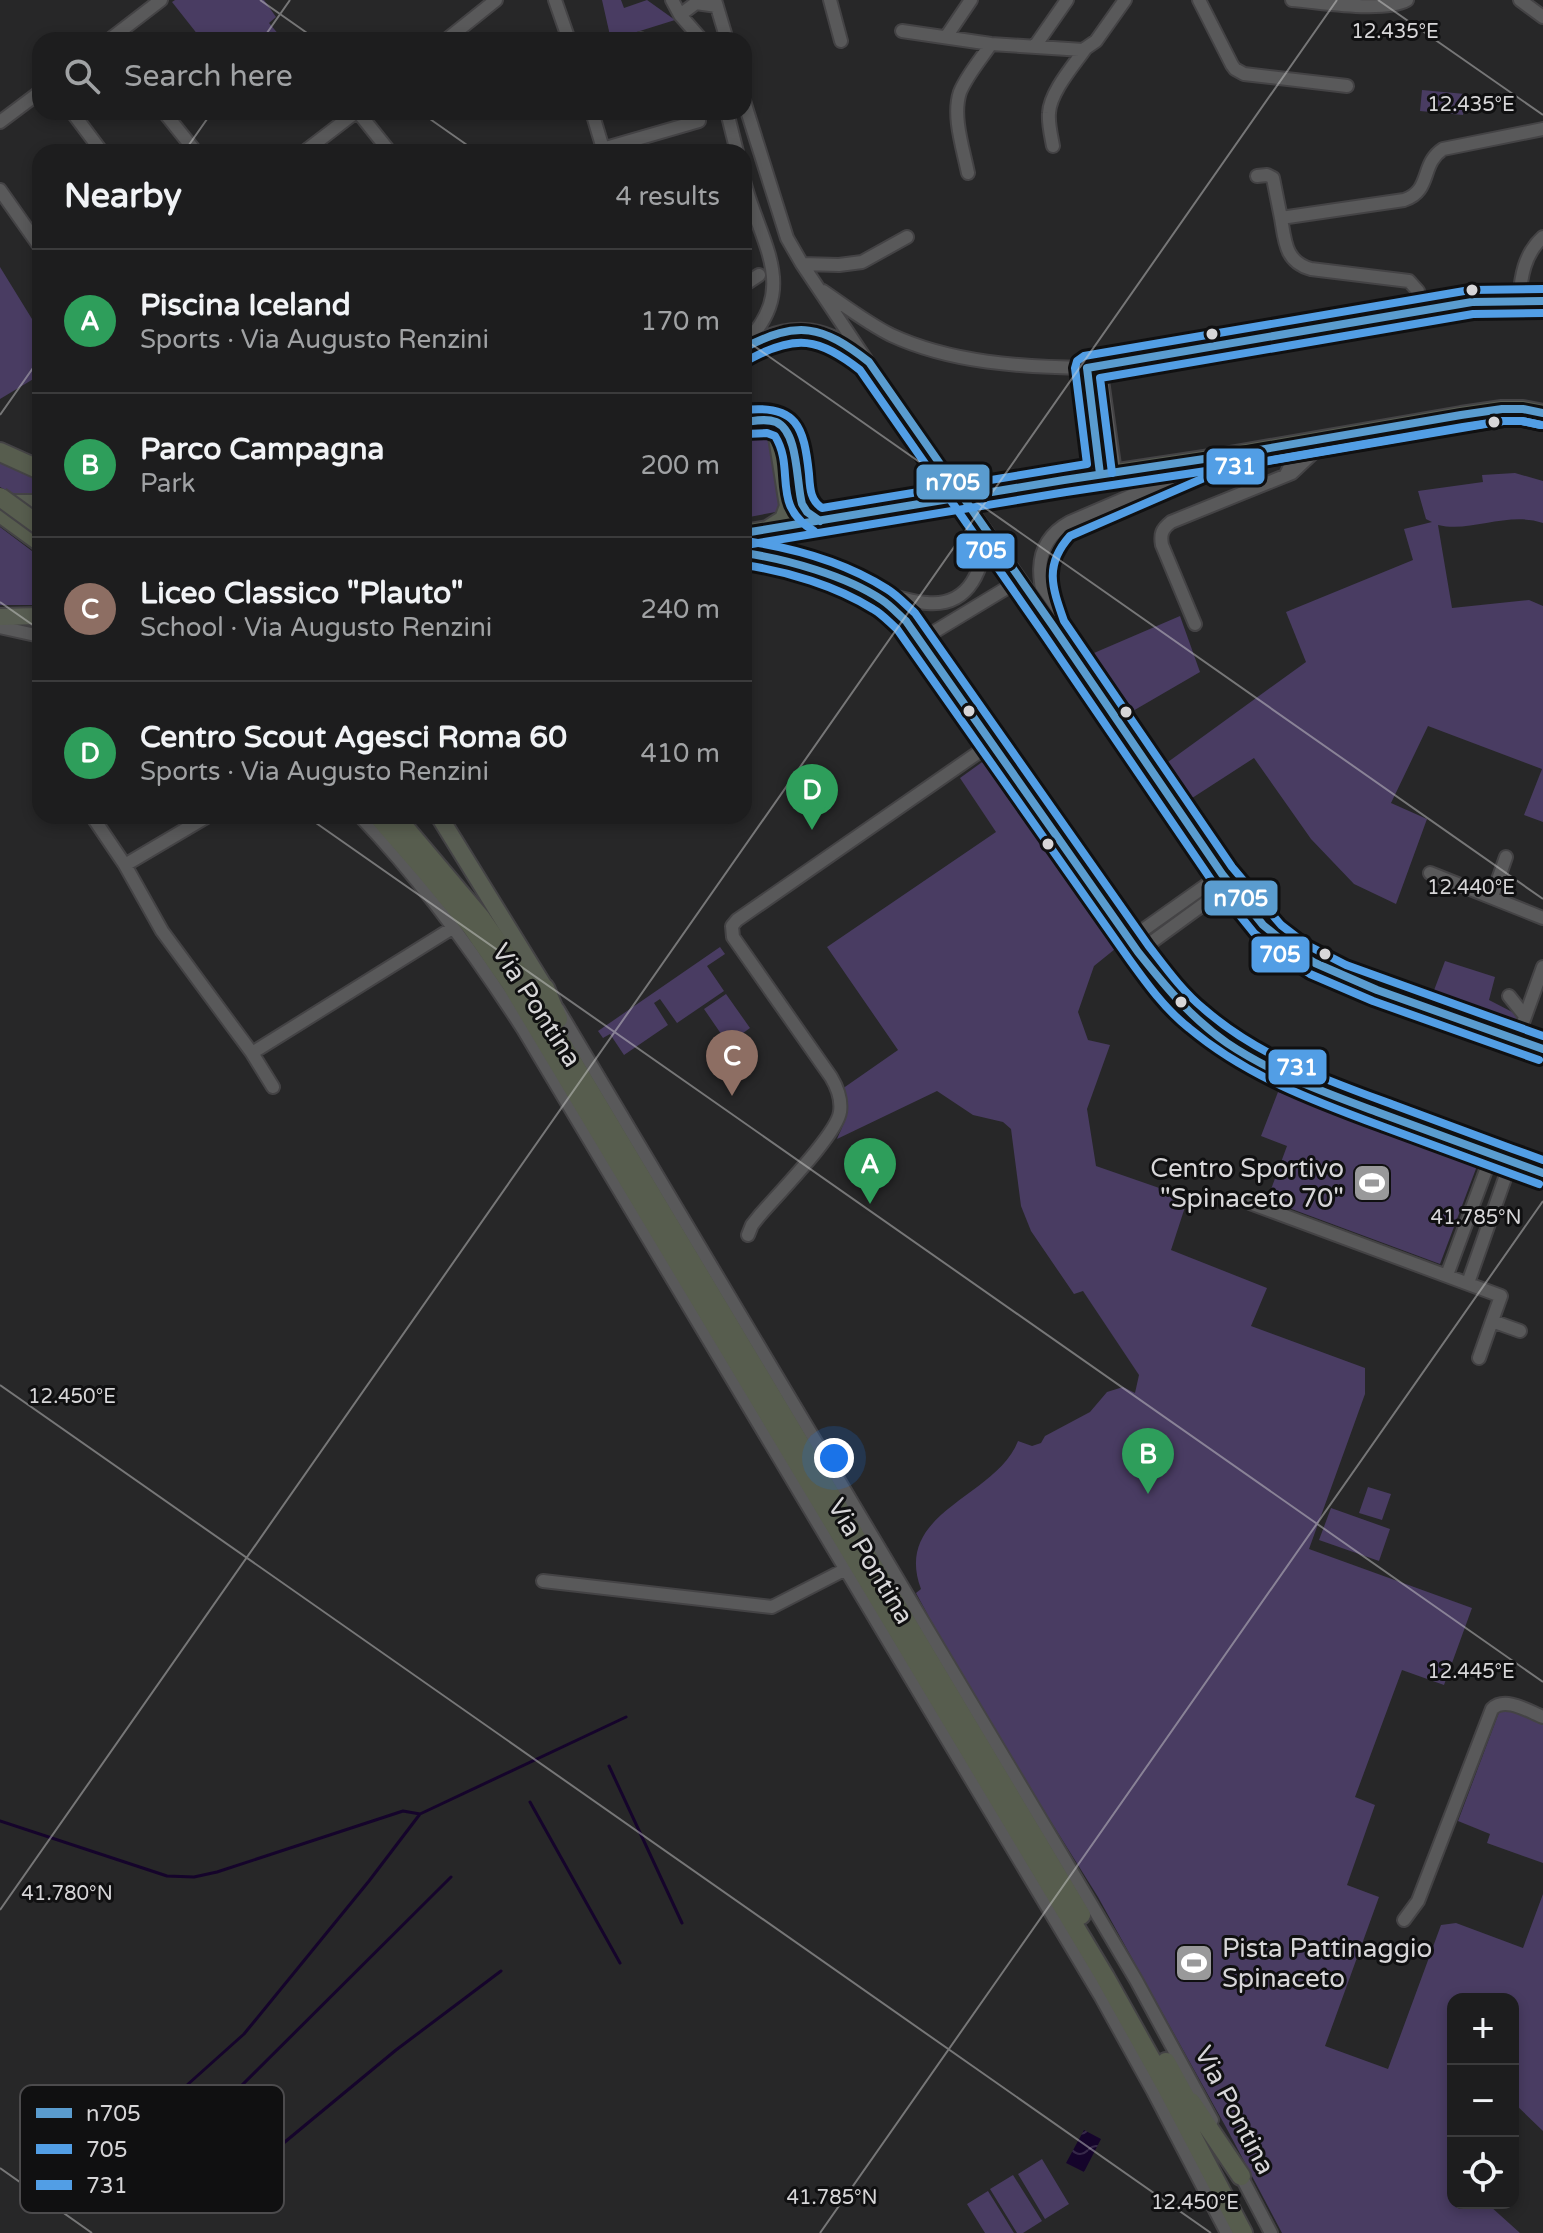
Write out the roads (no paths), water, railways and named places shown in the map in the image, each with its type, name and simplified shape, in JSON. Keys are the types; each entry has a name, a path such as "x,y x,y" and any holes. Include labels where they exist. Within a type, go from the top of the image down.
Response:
{"highway":[{"path":"0,452 32,466"},
{"path":"2,508 32,522"},
{"path":"2,508 32,535"},
{"path":"385,824 471,926 575,1076"},
{"path":"402,824 481,918 523,979 575,1076"},
{"path":"545,988 575,1076"},
{"name":"Via Pontina","path":"575,1076 1039,1843 1180,2086 1256,2233"},
{"name":"Via Pontina","path":"575,1076 707,1314 1105,1977 1243,2233"},
{"path":"1180,2086 1241,2176"}],"main road":[{"path":"1108,473 1093,367 1472,302 1543,301"},
{"path":"752,532 1502,409 1543,413"},
{"path":"763,531 780,522 788,506 776,434 768,421"},
{"path":"752,422 778,423 787,431 802,505 820,521"},
{"path":"2,508 32,504"},
{"path":"0,617 32,616"},
{"name":"Via Pontina","path":"444,824 545,988"}],"street":[{"path":"119,32 161,0"},
{"path":"456,32 496,0"},
{"path":"555,0 566,32"},
{"path":"672,0 695,32"},
{"path":"830,0 841,41"},
{"path":"946,37 971,0"},
{"path":"1035,46 1067,0"},
{"path":"1053,146 1050,107 1085,49 1098,39 1125,0"},
{"path":"1199,0 1233,67 1239,72 1347,86"},
{"path":"1292,0 1368,6 1395,5 1407,0"},
{"path":"1520,0 1543,17"},
{"path":"680,15 696,3 716,3 725,32"},
{"path":"902,31 991,44 1085,49"},
{"path":"968,173 958,117 959,97 963,85 991,44"},
{"path":"0,122 32,98"},
{"path":"78,120 96,144"},
{"path":"170,120 190,144"},
{"path":"315,144 346,120"},
{"path":"364,120 383,144"},
{"path":"594,120 599,144"},
{"path":"729,120 735,144"},
{"path":"750,120 782,226 802,264 1226,880 1273,934 1315,963 1367,987 1543,1049"},
{"path":"623,144 699,121"},
{"path":"1281,218 1409,198 1420,190 1429,163 1443,149 1543,129"},
{"path":"1257,176 1273,178 1287,250 1296,263 1311,269 1406,280 1413,283 1418,291 1420,312"},
{"path":"0,190 32,236"},
{"path":"752,206 774,284 767,316 752,336"},
{"path":"802,264 862,262 907,237"},
{"path":"1519,300 1521,276 1543,237"},
{"path":"752,280 759,275"},
{"path":"817,286 876,326 913,344 958,356 1038,366 1093,367"},
{"path":"752,343 788,329 801,329 839,339 869,362"},
{"path":"1195,624 1162,545 1163,530 1171,522 1292,473 1329,438"},
{"path":"1278,446 1288,452 1291,459 1285,476"},
{"path":"1053,626 1042,595 1039,570 1045,547 1056,533 1070,522 1224,456"},
{"path":"752,555 857,586 924,603 938,603 950,600 972,584 983,561 986,531"},
{"path":"919,641 1020,580"},
{"path":"857,586 883,601 906,621 1129,940 1161,983 1187,1011 1248,1057 1312,1088 1543,1173"},
{"path":"0,627 32,634"},
{"path":"748,1235 760,1215 831,1132 840,1112 840,1098 831,1077 733,937 732,926 992,743"},
{"path":"97,824 125,865 162,931 252,1053 273,1087"},
{"path":"125,865 194,824"},
{"name":"Via Pontina","path":"367,824 454,927 523,1029 1101,1997 1227,2233"},
{"path":"1492,897 1506,857"},
{"path":"1430,873 1540,916 1531,929"},
{"path":"1129,940 1226,880"},
{"path":"1138,952 1226,880"},
{"path":"252,1053 454,927"},
{"path":"1517,1039 1543,967"},
{"name":"Via Pontina","path":"545,988 1076,1877 1170,2042 1271,2233"},
{"path":"1509,996 1525,1016"},
{"path":"1447,1275 1492,1154"},
{"path":"1468,1283 1511,1161"},
{"path":"1250,1203 1501,1296 1479,1358"},
{"path":"1492,1321 1520,1331"},
{"path":"543,1581 772,1607 846,1569"},
{"path":"1404,1920 1418,1901 1494,1707 1506,1703 1543,1717"}],"water":[{"path":"1084,2130 1101,2139 1084,2172 1066,2163"}],"waterway":[{"path":"187,2085 244,2034 420,1814 626,1717"},
{"path":"609,1766 682,1923"},
{"path":"530,1802 620,1963"},
{"path":"0,1821 167,1876 194,1877 403,1811 420,1814"},
{"path":"242,2085 451,1877"},
{"path":"284,2143 396,2050 501,1971"}],"place":[{"name":"Centro Scout Agesci Roma 60","path":"812,830"},
{"name":"Liceo Classico \"Plauto\"","path":"732,1096"},
{"name":"Centro Sportivo \"Spinaceto 70\"","path":"1372,1183"},
{"name":"Piscina Iceland","path":"870,1204"},
{"name":"Parco Campagna","path":"1148,1494"},
{"name":"Pista Pattinaggio Spinaceto","path":"1194,1963"}]}
